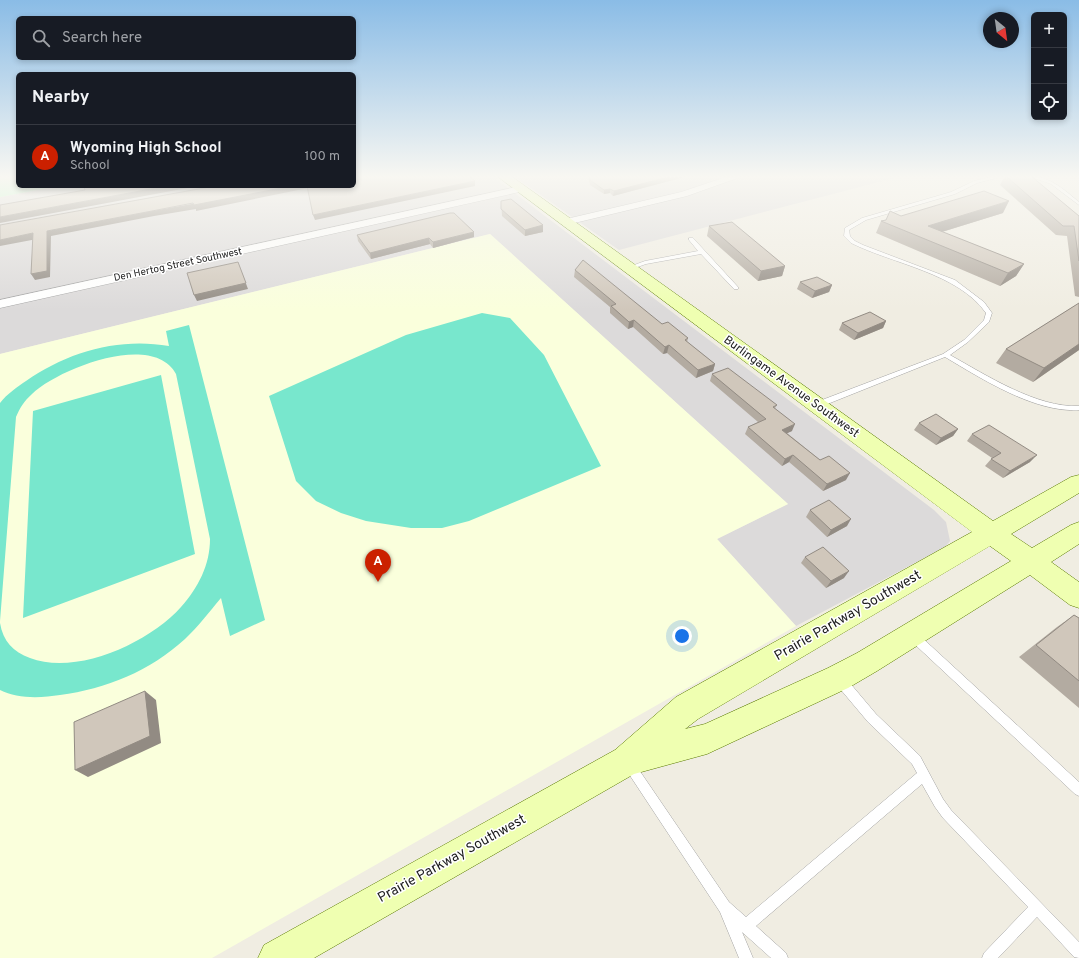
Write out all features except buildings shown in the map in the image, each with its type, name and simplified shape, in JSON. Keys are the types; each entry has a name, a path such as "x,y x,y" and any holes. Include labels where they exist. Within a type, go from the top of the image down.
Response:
{"street":[{"name":"Den Hertog Street Southwest","path":"0,304 377,221"},
{"path":"566,222 571,221"},
{"name":"Burlingame Avenue Southwest","path":"566,222 1079,597"},
{"name":"Prairie Parkway Southwest","path":"277,958 626,761 687,708 1079,483"},
{"name":"Prairie Parkway Southwest","path":"626,761 707,739 838,678 1079,532"}],"lane":[{"path":"816,405 945,355 966,341 987,321 989,313 982,303 953,281 857,244 847,236 847,229 861,221"},
{"path":"691,239 736,288"},
{"path":"629,268 644,263 702,252"},
{"path":"945,355 1002,386 1057,408 1079,408"},
{"path":"911,634 1079,790"},
{"path":"838,678 872,718 912,755 942,808 1079,952"},
{"path":"626,761 724,907 746,958"},
{"path":"746,926 924,775"},
{"path":"724,907 781,958"},
{"path":"989,958 1037,907"}],"shaded area":[{"path":"0,221 551,221 934,510 946,522 950,541 945,547 796,626 717,539 788,504 490,234 0,354"},
{"path":"577,221 731,221 619,250"},
{"path":"490,234 788,504 717,539 796,626 212,958 0,958 0,354"}],"green space":[{"path":"482,313 510,318 544,355 601,466 469,521 442,528 411,528 366,521 341,513 316,501 296,481 269,396 406,335"},
{"path":"189,325 265,620 230,636 221,598 185,639 157,660 127,677 94,688 53,696 21,696 0,690 0,623 6,640 10,645 19,653 30,658 48,662 68,663 111,653 150,633 181,607 193,592 202,576 208,558 210,539 176,374 164,361 147,355 127,355 105,358 83,365 62,374 32,394 22,405 16,417 0,621 0,403 16,388 59,362 94,349 113,345 150,344 169,346 166,331"},
{"path":"161,375 195,554 23,618 33,411"}],"place":[{"name":"Wyoming High School","path":"378,582"}]}
